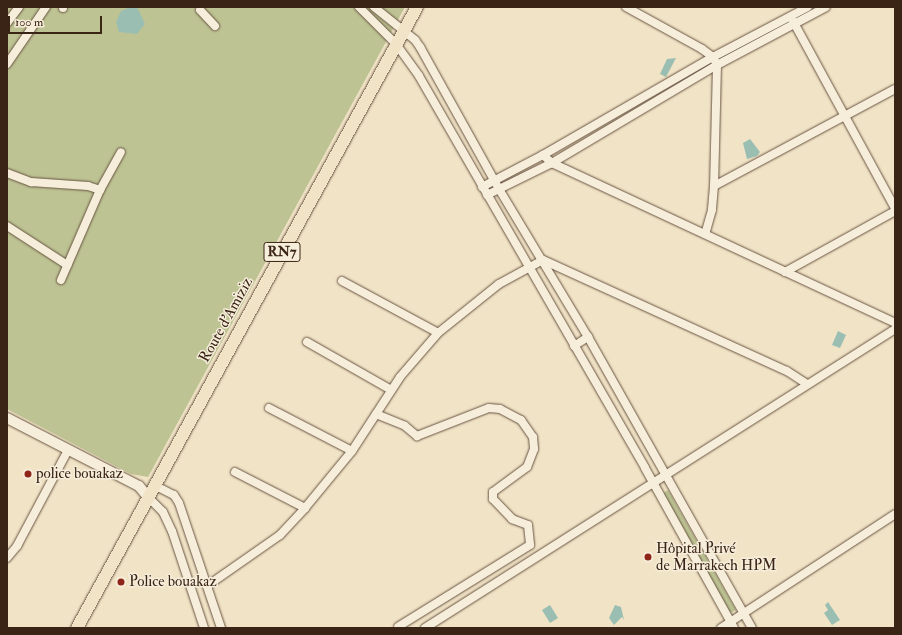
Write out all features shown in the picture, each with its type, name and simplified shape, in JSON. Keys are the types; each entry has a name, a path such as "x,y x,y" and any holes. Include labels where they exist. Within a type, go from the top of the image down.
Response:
{"main road":[{"name":"Route d'Amiziz","path":"77,628 417,7"}],"street":[{"path":"7,22 19,7"},
{"path":"7,64 46,7"},
{"path":"359,7 396,44 418,76 653,483 732,625"},
{"path":"374,7 420,47 499,189 588,337 752,628"},
{"path":"626,7 713,57 717,66 714,186 710,220 705,234"},
{"path":"482,187 543,155 713,57 808,7"},
{"path":"487,195 552,163 717,66 826,7"},
{"path":"198,8 215,26"},
{"path":"791,16 895,208"},
{"path":"714,186 845,118 895,89"},
{"path":"61,280 66,265 100,190 121,152"},
{"path":"543,155 552,163 895,322"},
{"path":"7,173 31,182 92,186 100,190"},
{"path":"785,272 895,211"},
{"path":"7,226 66,265"},
{"path":"207,586 280,535 305,508 352,451 391,390 438,333 476,300 528,267 543,260 787,371 807,384"},
{"path":"342,281 438,333"},
{"path":"425,628 895,328"},
{"path":"574,346 588,337"},
{"path":"307,342 391,390"},
{"path":"269,408 352,451"},
{"path":"376,414 405,426 417,436 489,408 500,409 521,420 533,437 534,449 527,467 493,492 493,499 512,519 528,524 530,545 398,628"},
{"path":"7,418 139,486 163,512 172,531 204,628"},
{"path":"8,553 17,546 68,450"},
{"path":"235,472 305,508"},
{"path":"139,486 154,485 174,495 179,504 221,628"},
{"path":"721,628 732,625 744,614 895,514"}],"green space":[{"path":"7,7 405,7 148,477 131,474 7,409"},
{"path":"668,490 736,610 730,613 662,494"}],"water":[{"path":"130,7 137,7 145,24 137,34 119,32 116,22 121,11"},
{"path":"676,58 666,77 660,74 667,59"},
{"path":"750,139 760,152 757,156 747,159 743,143"},
{"path":"838,331 846,335 840,348 832,345"},
{"path":"828,602 840,620 832,625 824,613 828,610 825,605"},
{"path":"550,605 558,618 550,623 542,610"},
{"path":"615,605 621,607 624,620 622,617 614,625 609,618"}],"place":[{"name":"police bouakaz","path":"28,474"},
{"name":"Hôpital Privé de Marrakech HPM","path":"648,557"},
{"name":"Police bouakaz","path":"121,582"}]}
